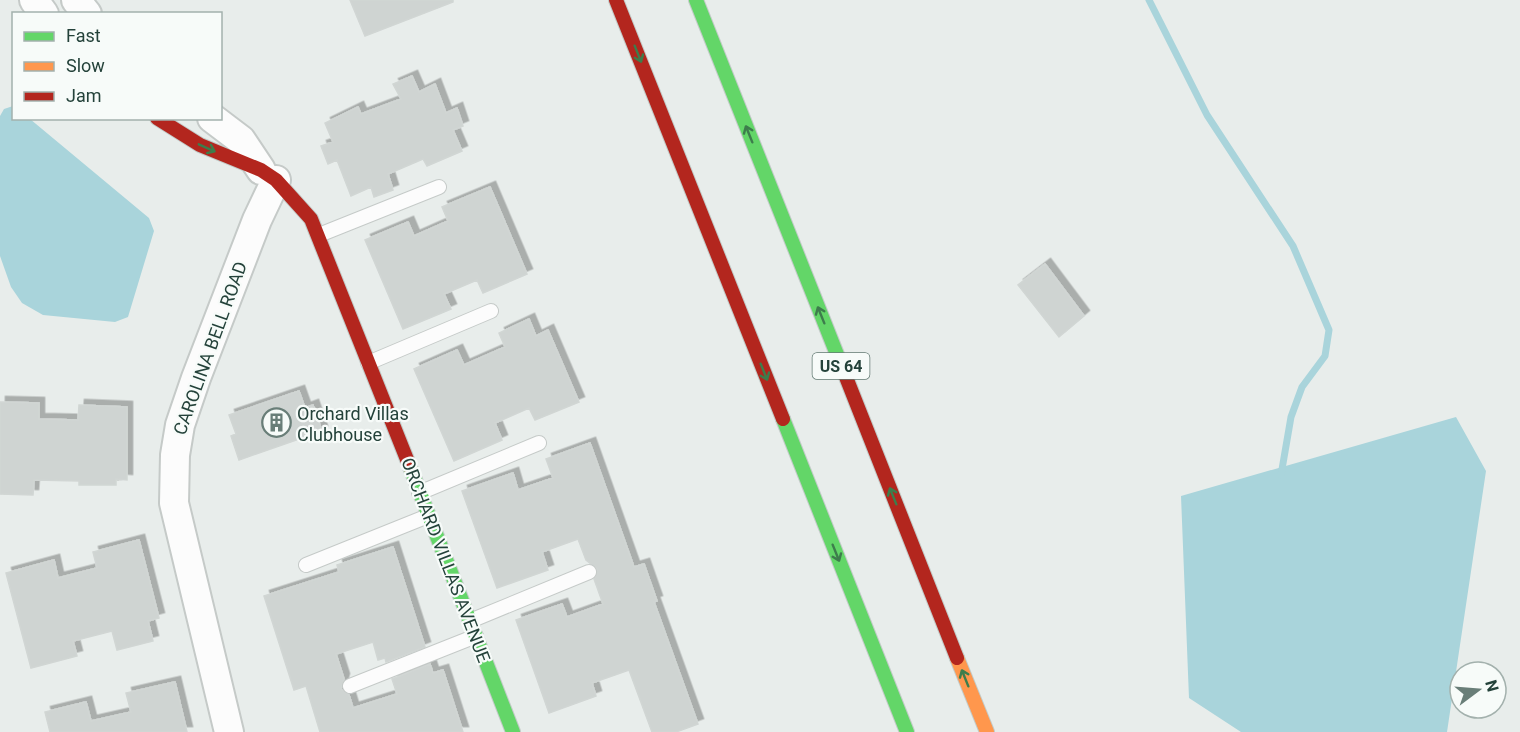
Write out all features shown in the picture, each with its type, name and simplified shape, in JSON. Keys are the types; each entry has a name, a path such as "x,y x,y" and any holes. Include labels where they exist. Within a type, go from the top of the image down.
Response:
{"main road":[{"path":"616,0 907,732"},
{"name":"US 64","path":"696,0 987,732"},
{"name":"ORCHARD VILLAS AVENUE","path":"160,120 200,145 269,175 299,203 319,235 513,732"},
{"path":"685,210 742,318"}],"street":[{"path":"33,0 42,12"},
{"path":"76,0 85,12"},
{"name":"ORCHARD VILLAS AVENUE","path":"215,120 241,140 269,175"},
{"name":"CAROLINA BELL ROAD","path":"229,732 174,504 175,455 180,425 257,219 269,175"}],"lane":[{"path":"319,235 438,187"},
{"path":"368,363 491,311"},
{"path":"419,493 538,443"},
{"path":"306,565 428,516"},
{"path":"470,621 589,572"},
{"path":"350,686 476,636"}],"water":[{"path":"12,106 12,120 31,120 149,218 154,231 128,317 115,322 43,315 22,303 11,287 0,256 0,116 4,109"},
{"path":"1456,417 1486,471 1458,660 1448,660 1447,732 1241,732 1189,698 1181,496"}],"building":[{"path":"350,0 453,0 453,2 365,36"},
{"path":"412,76 419,92 435,84 446,113 457,108 463,126 453,130 462,151 427,166 423,159 388,174 393,190 374,197 371,187 351,196 337,160 328,164 321,146 333,142 325,123 358,107 361,114 401,99 393,84"},
{"path":"490,187 527,274 483,293 477,280 444,294 451,309 403,329 365,240 408,222 414,236 448,221 442,207"},
{"path":"1045,264 1084,316 1059,337 1018,285"},
{"path":"529,319 536,336 548,330 579,402 535,420 529,408 495,423 502,440 454,461 414,369 457,350 464,365 505,347 499,333"},
{"name":"Orchard Villas Clubhouse","path":"299,391 305,408 313,405 322,431 239,460 231,436 236,434 229,415"},
{"path":"0,402 39,403 39,419 78,420 79,405 127,407 127,480 116,479 116,485 79,485 79,481 34,480 33,495 0,494"},
{"path":"590,443 634,567 644,564 657,601 654,602 698,724 676,732 652,732 629,670 592,683 596,696 549,713 516,620 562,604 567,617 603,604 594,579 597,569 586,560 578,539 542,552 548,570 497,588 462,491 513,473 518,490 553,478 546,459"},
{"path":"139,540 159,618 148,621 153,641 117,650 112,631 73,641 77,656 31,668 6,573 54,560 58,578 97,568 93,552"},
{"path":"393,547 425,647 386,662 385,658 378,660 373,642 336,654 344,679 341,689 349,695 353,708 397,694 392,679 430,664 433,673 443,670 463,732 320,732 306,686 294,690 264,596 339,572 337,565"},
{"path":"175,682 187,732 50,732 45,712 86,702 91,721 131,712 126,693"}],"waterway":[{"path":"1149,0 1207,115 1293,246 1329,330 1325,356 1302,387 1291,417 1281,475"}],"traffic: fast":[{"path":"696,0 844,372"},
{"path":"783,419 907,732"},
{"path":"410,467 513,732"}],"traffic: slow":[{"path":"957,658 987,732"}],"traffic: jam":[{"path":"616,0 783,419"},
{"path":"160,120 200,145 261,170 276,180 311,219 410,467"},
{"path":"844,372 957,658"}],"place":[{"name":"Orchard Villas Clubhouse","path":"276,423"}]}
